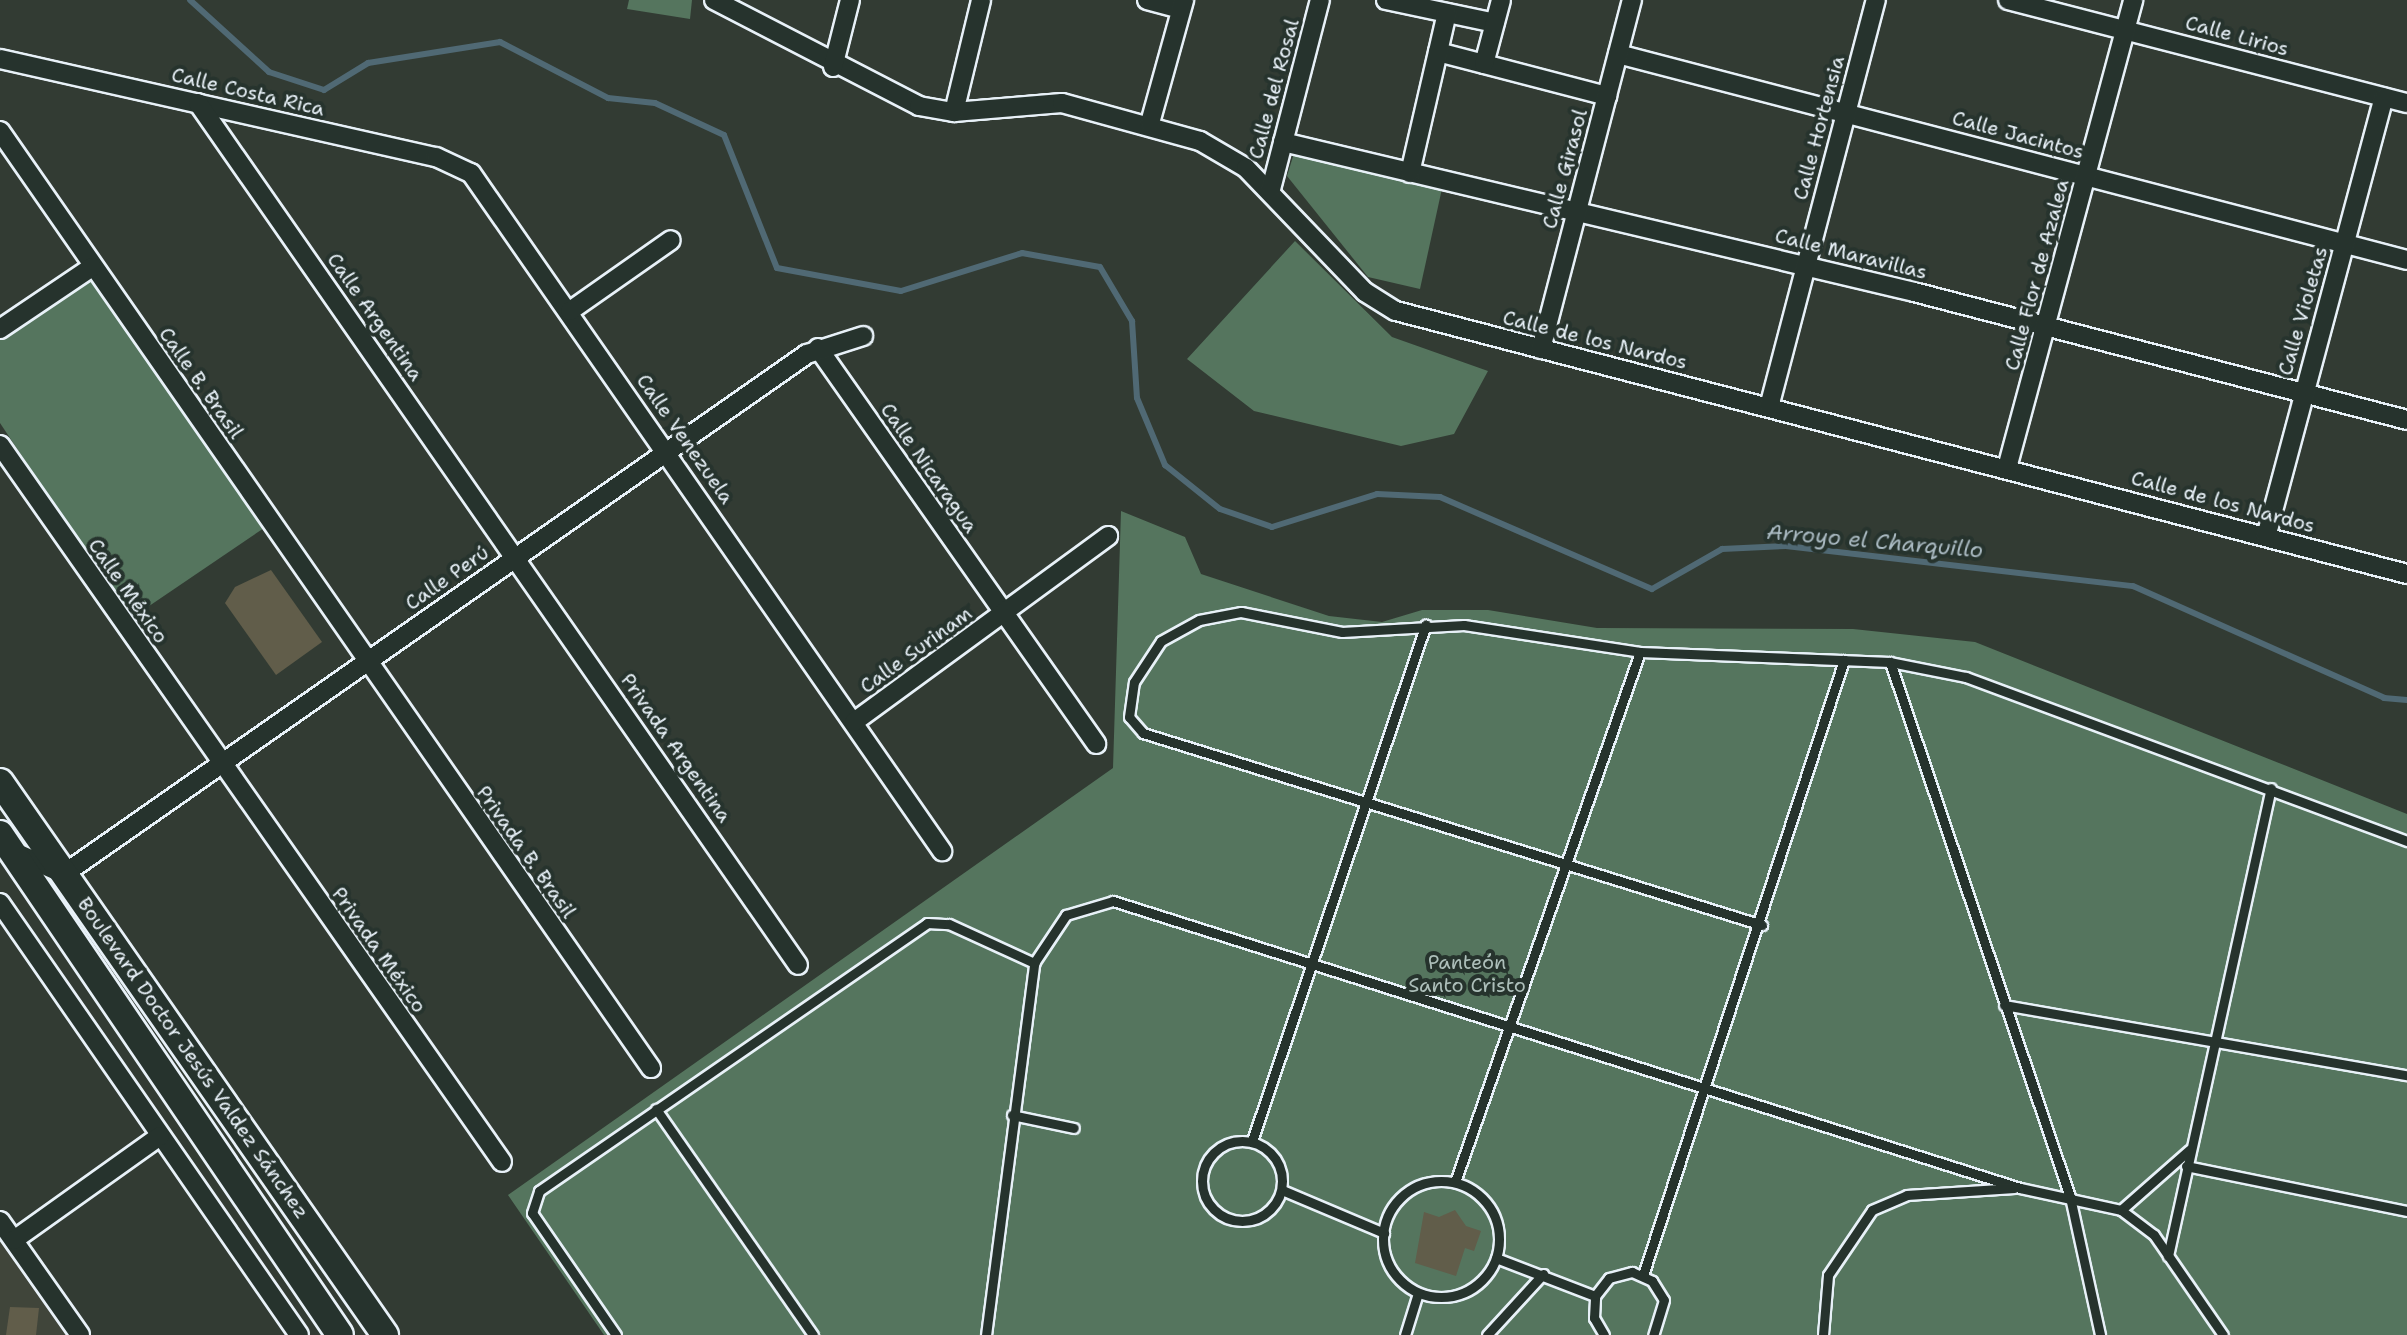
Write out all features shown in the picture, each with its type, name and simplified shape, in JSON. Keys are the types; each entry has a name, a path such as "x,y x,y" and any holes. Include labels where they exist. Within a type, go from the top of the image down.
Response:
{"main road":[{"name":"Boulevard Doctor Jesús Valdez Sánchez","path":"0,782 385,1335"},
{"name":"Boulevard Doctor Jesús Valdez Sánchez","path":"4,840 340,1335"}],"street":[{"path":"714,0 833,67 850,0"},
{"path":"954,112 981,0"},
{"path":"1147,0 1183,5 1150,123"},
{"name":"Calle del Rosal","path":"1271,189 1320,0"},
{"path":"1386,0 1495,23"},
{"path":"1484,64 1501,0"},
{"name":"Calle Girasol","path":"1541,349 1632,0"},
{"name":"Calle Hortensia","path":"1769,407 1876,0"},
{"name":"Calle Lirios","path":"2008,0 2407,103"},
{"name":"Calle Flor de Azalea","path":"2007,468 2133,0"},
{"path":"1410,173 1447,13"},
{"path":"1438,52 1607,96"},
{"name":"Calle Jacintos","path":"1618,54 2407,260"},
{"name":"Calle Costa Rica","path":"0,59 436,157 479,182"},
{"name":"Calle de los Nardos","path":"833,67 919,106 954,112 1062,103 1150,123 1223,153 1271,189 1380,303 1541,349 2407,574"},
{"name":"Calle Violetas","path":"2266,537 2384,98"},
{"name":"Calle Argentina","path":"198,103 517,556"},
{"name":"Calle B. Brasil","path":"0,131 366,660"},
{"name":"Calle Maravillas","path":"1283,142 1806,265 2407,420"},
{"name":"Calle Venezuela","path":"479,182 942,851"},
{"path":"570,311 671,240"},
{"path":"0,329 92,267"},
{"name":"Calle Perú","path":"64,874 366,660 818,348 863,336"},
{"name":"Calle Nicaragua","path":"818,348 1096,744"},
{"name":"Calle México","path":"0,445 220,762"},
{"name":"Calle Surinam","path":"854,722 1108,536"},
{"name":"Privada Argentina","path":"517,556 798,965"},
{"name":"Privada B. Brasil","path":"366,660 651,1068"},
{"name":"Privada México","path":"220,762 502,1162"},
{"path":"4,840 49,873 64,874 71,936"},
{"path":"0,903 299,1335"},
{"path":"14,1240 160,1136"},
{"path":"0,1221 80,1335"},
{"path":"282,1310 310,1291"}],"lane":[{"path":"1762,925 1368,799 1143,733 1129,717 1134,682 1161,641 1219,614 1261,614 1342,632 1426,624 1640,652 1890,662 1966,677 2407,841"},
{"path":"1252,1141 1317,961 1426,624"},
{"path":"1455,1182 1640,652"},
{"path":"1643,1275 1762,925 1844,660"},
{"path":"1890,662 2070,1197 2100,1335"},
{"path":"2168,1256 2271,788"},
{"path":"986,1335 1034,963 1066,915 1113,901 1317,961 2020,1188 2121,1210 2168,1256 2223,1335"},
{"path":"616,1335 530,1206 539,1191 927,923 949,924 1034,963"},
{"path":"2004,1005 2407,1075"},
{"path":"656,1109 813,1335"},
{"path":"1012,1115 1074,1128"},
{"path":"1252,1141 1280,1165 1282,1190 1258,1219 1233,1221 1211,1207 1202,1184 1208,1160 1227,1143 1252,1141"},
{"path":"2121,1210 2192,1148"},
{"path":"2186,1166 2407,1211"},
{"path":"1455,1182 1491,1210 1496,1258 1462,1294 1418,1293 1390,1269 1384,1233 1395,1202 1414,1186 1455,1182"},
{"path":"1823,1335 1828,1275 1882,1203 2020,1188"},
{"path":"1282,1190 1384,1233"},
{"path":"1496,1258 1595,1296"},
{"path":"1604,1335 1594,1318 1595,1296 1620,1273 1643,1275 1664,1300 1653,1335"},
{"path":"1487,1335 1543,1274"},
{"path":"1405,1335 1418,1293"}],"shaded area":[{"path":"0,1236 67,1335 0,1335"}],"green space":[{"path":"629,0 692,0 690,19 627,9"},
{"path":"1295,150 1443,184 1420,289 1368,277 1287,176"},
{"path":"1295,241 1392,337 1488,371 1454,434 1401,446 1254,411 1187,359"},
{"path":"95,276 264,528 130,619 0,423 0,340"},
{"name":"Panteón Santo Cristo","path":"1121,511 1185,537 1201,574 1329,616 1382,622 1422,610 1488,610 1597,628 1853,629 1975,642 2407,814 2407,1335 604,1335 508,1195 1113,768"}],"building":[{"path":"271,570 322,642 276,675 225,603 235,587"},
{"path":"1455,1210 1466,1226 1481,1231 1474,1251 1465,1248 1456,1276 1415,1263 1424,1212 1439,1217"},
{"path":"10,1307 39,1308 36,1335 6,1335"}],"waterway":[{"name":"Arroyo el Charquillo","path":"190,0 269,72 324,90 368,63 500,42 608,98 655,103 724,135 777,268 901,291 1022,253 1100,267 1132,321 1137,398 1165,465 1220,509 1272,527 1377,494 1440,497 1652,589 1722,549 1786,546 2133,586 2384,698 2407,700"}]}
